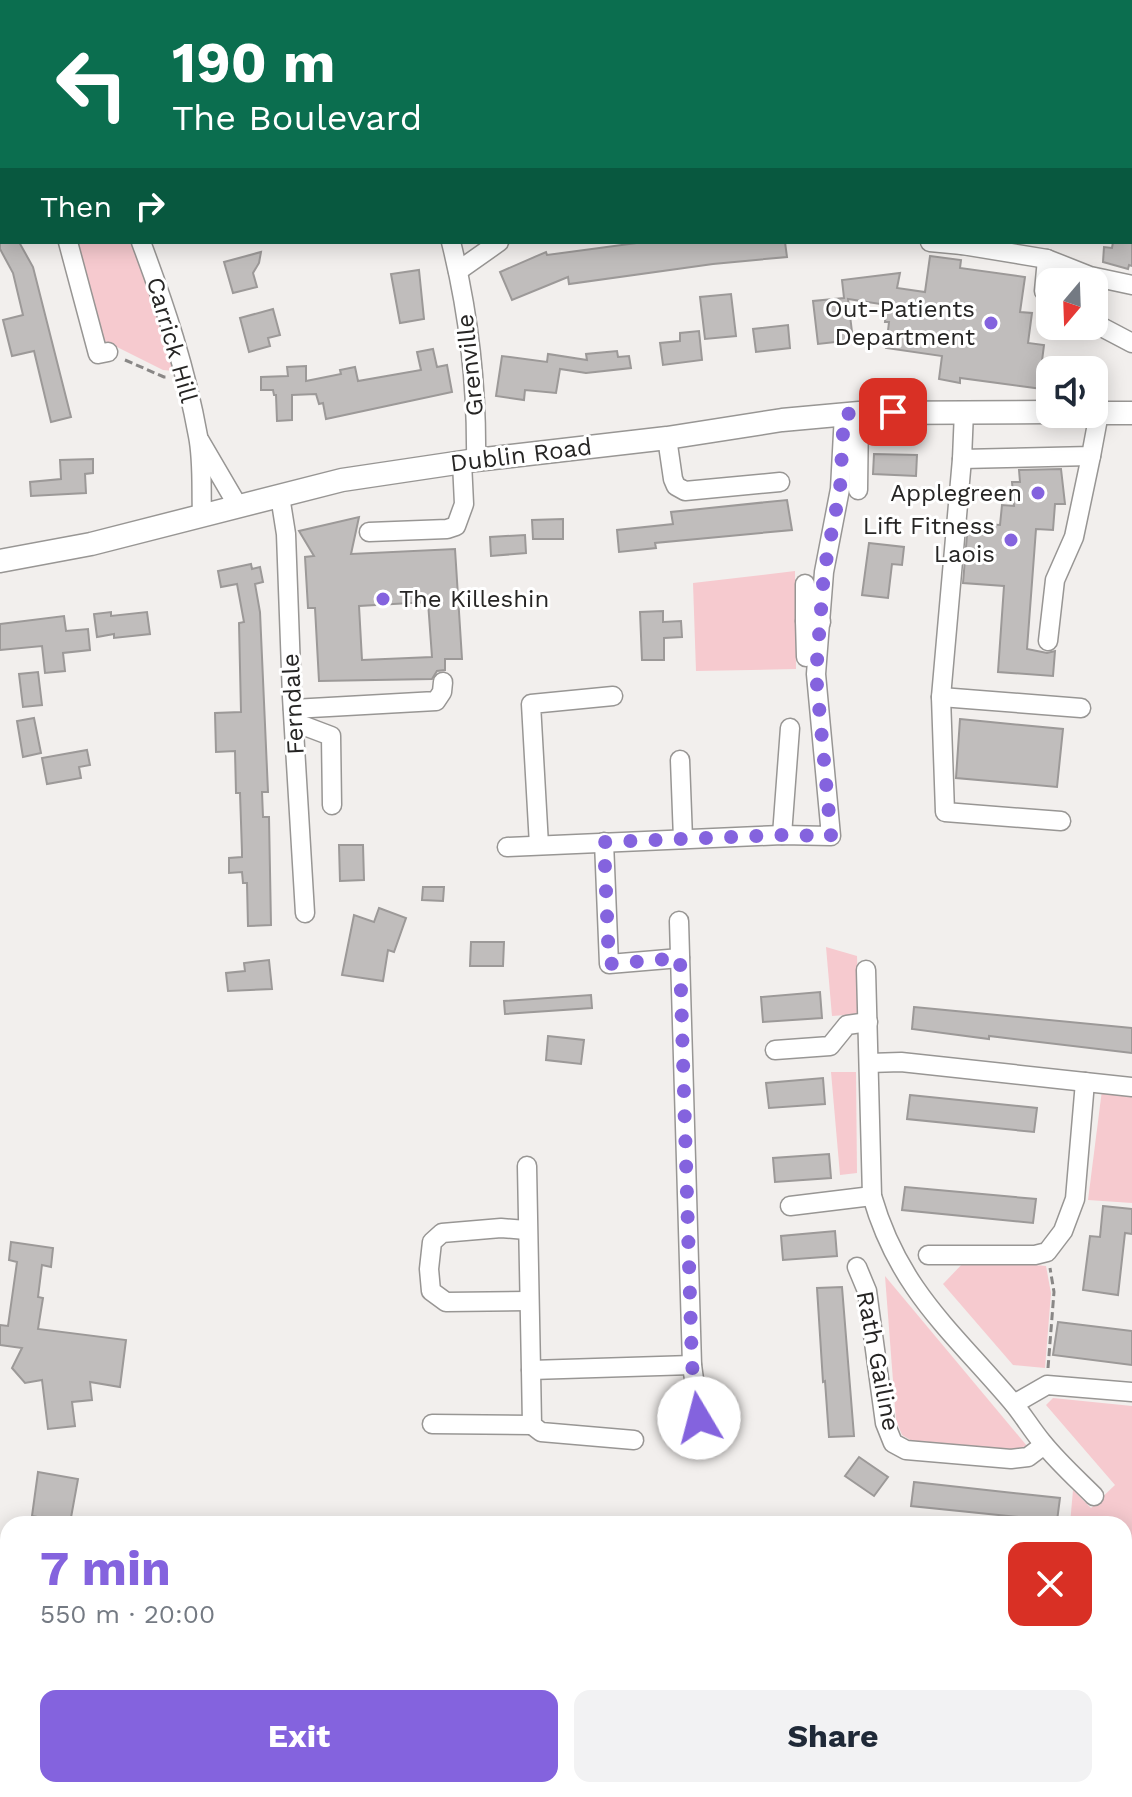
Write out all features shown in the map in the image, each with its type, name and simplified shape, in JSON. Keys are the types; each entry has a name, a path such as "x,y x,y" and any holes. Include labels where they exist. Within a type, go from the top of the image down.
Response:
{"main road":[{"name":"Dublin Road","path":"0,561 91,544 342,480 469,461 667,438 782,420 852,414 1036,412"},
{"path":"1108,413 1132,413"}],"street":[{"path":"69,244 98,354 108,352"},
{"name":"Carrick Hill","path":"142,244 174,333 185,376 199,439 202,515"},
{"name":"Grenville","path":"369,532 447,529 456,526 464,504 476,412 471,343 451,244"},
{"path":"458,271 496,244"},
{"path":"962,244 1026,249 1090,276 1132,285"},
{"path":"1046,268 1047,259"},
{"path":"1108,330 1132,343"},
{"path":"964,411 941,697 945,812 1061,821"},
{"path":"852,414 858,490"},
{"path":"806,657 852,414"},
{"path":"1048,641 1055,580 1074,537 1094,428"},
{"path":"667,438 673,479 676,486 685,491 780,482"},
{"name":"Carrick Hill","path":"199,439 238,506"},
{"path":"962,459 1091,456"},
{"name":"Ferndale","path":"280,496 286,534 305,913"},
{"path":"507,847 782,835 831,836 813,621 805,584"},
{"path":"293,709 436,701 442,692 438,682"},
{"path":"539,845 531,704 613,696"},
{"path":"941,697 1081,708"},
{"path":"293,709 331,736 332,805"},
{"path":"782,835 790,728"},
{"path":"680,760 683,839"},
{"path":"604,842 609,964 680,958"},
{"path":"679,921 692,1365 703,1444"},
{"name":"Rath Gailine","path":"866,970 872,1196 893,1255 917,1294 1014,1404 1044,1445 1094,1496"},
{"path":"775,1050 830,1046 847,1025 868,1022"},
{"path":"869,1063 901,1062 1132,1087"},
{"path":"928,1255 1035,1255 1047,1252 1063,1231 1075,1199 1085,1082"},
{"path":"527,1166 532,1425"},
{"path":"790,1206 872,1196"},
{"path":"526,1230 501,1228 442,1233 432,1242 429,1269 431,1291 446,1302 528,1301"},
{"name":"Rath Gailine","path":"857,1267 867,1291 885,1423 893,1443 906,1450 1011,1459 1028,1457 1044,1445"},
{"path":"531,1370 692,1365"},
{"path":"1014,1404 1047,1385 1132,1392"},
{"path":"432,1424 532,1425 541,1432 634,1440"}],"path":[{"path":"108,352 164,377 185,376"},
{"path":"1047,1252 1054,1292 1047,1385"}],"shaded area":[{"path":"78,244 141,244 173,371 163,370 101,339"},
{"path":"795,571 796,669 696,671 693,583"},
{"path":"826,947 857,956 859,1014 832,1016"},
{"path":"831,1072 856,1072 857,1173 840,1175"},
{"path":"1102,1090 1132,1094 1132,1203 1088,1200"},
{"path":"967,1259 1046,1266 1051,1293 1045,1368 1013,1365 943,1284"},
{"path":"885,1276 1027,1446 1009,1452 912,1441 902,1435 896,1420"},
{"path":"1053,1398 1132,1406 1132,1516 1071,1516 1073,1490 1091,1508 1115,1485 1046,1405"}],"building":[{"path":"0,244 20,244 33,267 71,417 51,422 34,351 12,356 3,320 23,315 13,273"},
{"path":"629,244 785,244 787,257 569,284 568,277 512,300 500,272 546,252 547,255"},
{"path":"1113,244 1132,244 1132,266 1129,265 1128,269 1103,262 1104,247 1112,248"},
{"path":"261,252 253,273 257,287 233,293 224,262"},
{"name":"Out-Patients Department","path":"930,256 961,260 960,268 1025,277 1020,312 1032,313 1028,343 1044,345 1043,356 1036,356 1036,388 960,378 960,383 939,379 942,356 886,348 887,305 848,299 853,340 818,344 813,301 844,298 842,280 900,273 897,288 925,292"},
{"path":"419,270 424,319 400,323 391,274"},
{"path":"731,294 736,336 705,339 700,297"},
{"path":"273,309 280,335 268,338 270,346 249,352 240,318"},
{"path":"788,325 790,348 756,352 753,329"},
{"path":"699,331 702,360 663,365 660,343 680,341 680,333"},
{"path":"433,349 437,367 447,365 452,392 326,419 323,403 319,404 316,394 292,395 292,420 277,421 276,395 273,390 261,390 261,377 288,376 287,367 306,366 306,381 341,374 340,370 355,367 358,381 421,370 417,352"},
{"path":"617,351 618,357 629,356 631,368 586,373 560,369 556,393 525,390 524,400 496,396 502,356 547,362 548,354 587,360 586,354"},
{"path":"874,454 917,455 916,476 873,474"},
{"path":"93,459 93,473 85,474 86,493 31,496 30,482 61,479 60,460"},
{"path":"1061,469 1065,504 1055,504 1053,530 1036,529 1027,649 1047,653 1055,651 1053,676 998,672 1004,586 963,583 968,523 1000,525 1002,505 1014,506 1012,482 1020,482 1019,470"},
{"path":"787,500 792,530 655,543 656,548 619,552 617,530 673,524 671,512"},
{"name":"The Killeshin","path":"359,517 351,554 455,549 462,659 445,659 445,670 437,671 432,679 319,681 315,608 308,608 305,557 314,556 299,531","holes":["428,602 432,657 362,660 359,606"]},
{"path":"563,519 563,539 533,539 532,520"},
{"path":"525,535 526,553 491,556 490,537"},
{"path":"869,543 904,547 902,565 892,564 888,598 862,595"},
{"path":"251,564 252,569 260,567 263,582 255,584 260,612 268,792 262,792 263,817 269,817 271,925 248,926 247,883 243,883 242,872 229,873 229,858 242,857 235,751 216,752 215,713 241,712 239,623 244,622 237,584 221,587 218,571"},
{"path":"663,611 663,622 681,621 682,637 664,638 664,660 642,660 640,612"},
{"path":"111,612 111,616 147,612 150,634 97,637 94,614"},
{"path":"64,616 66,631 88,629 90,650 63,653 65,671 45,673 42,646 0,650 0,624"},
{"path":"38,672 42,705 23,707 19,674"},
{"path":"34,718 41,753 23,757 17,721"},
{"path":"960,719 1063,729 1057,787 956,778"},
{"path":"87,750 90,765 79,767 81,778 47,784 42,758"},
{"path":"339,845 363,845 364,880 340,881"},
{"path":"423,887 444,887 443,901 422,900"},
{"path":"379,908 406,918 394,952 388,950 383,981 342,975 354,915 374,922"},
{"path":"471,942 504,942 503,966 470,966"},
{"path":"269,960 272,989 228,991 226,973 245,971 244,963"},
{"path":"820,992 822,1018 763,1022 761,997"},
{"path":"591,995 592,1008 505,1014 504,1001"},
{"path":"914,1007 1132,1028 1132,1053 912,1029"},
{"path":"548,1036 584,1040 581,1064 546,1060"},
{"path":"823,1078 825,1104 769,1108 766,1083"},
{"path":"910,1095 1037,1108 1034,1132 907,1119"},
{"path":"829,1154 831,1178 775,1182 773,1158"},
{"path":"905,1187 1036,1199 1033,1223 902,1210"},
{"path":"1103,1206 1132,1209 1132,1234 1125,1233 1118,1295 1083,1290 1090,1236 1100,1237"},
{"path":"835,1231 837,1256 783,1260 781,1236"},
{"path":"11,1242 53,1248 51,1267 42,1265 38,1297 43,1298 38,1329 126,1340 120,1387 90,1382 92,1400 72,1402 75,1426 48,1429 42,1380 25,1383 12,1368 22,1348 0,1345 0,1325 8,1326 17,1262 9,1260"},
{"path":"842,1287 854,1436 829,1437 817,1288"},
{"path":"1058,1322 1132,1331 1132,1365 1053,1355"},
{"path":"859,1457 888,1477 874,1496 845,1476"},
{"path":"38,1472 78,1479 71,1516 32,1516"},
{"path":"914,1482 1060,1498 1058,1516 1008,1516 911,1506"}],"place":[{"name":"Out-Patients Department","path":"991,323"},
{"name":"Applegreen","path":"1038,493"},
{"name":"Lift Fitness Laois","path":"1011,540"},
{"name":"The Killeshin","path":"383,599"}],"route":[{"path":"699,1418 692,1365 680,958 609,964 604,842 831,836 816,674 824,572 840,489 844,414 893,412"}]}
